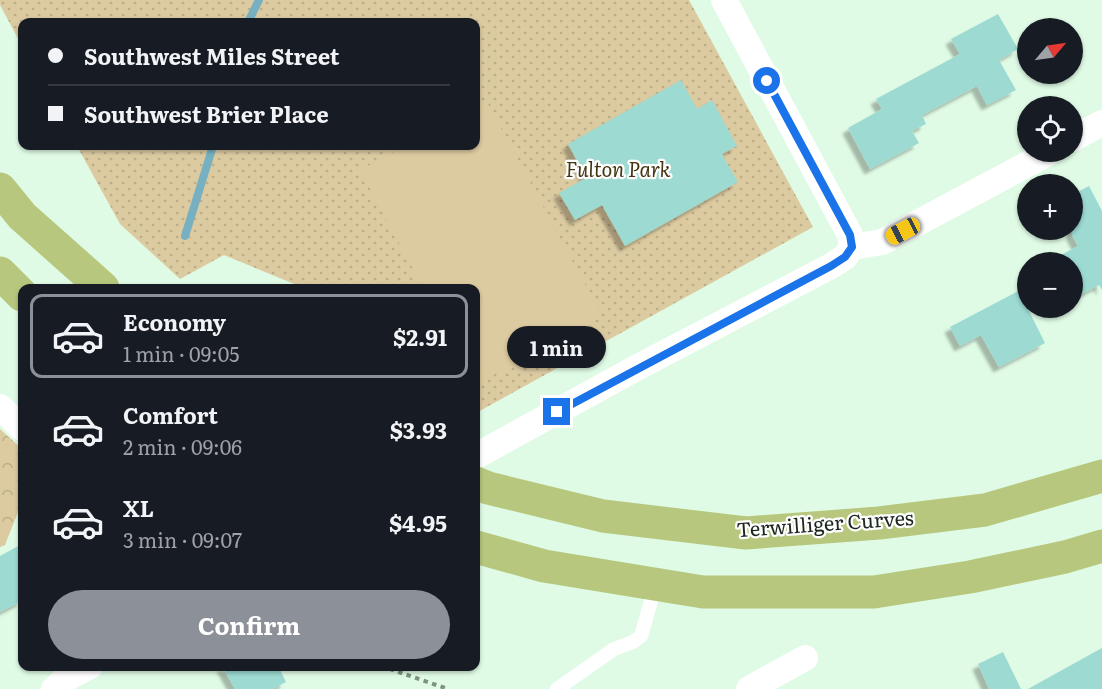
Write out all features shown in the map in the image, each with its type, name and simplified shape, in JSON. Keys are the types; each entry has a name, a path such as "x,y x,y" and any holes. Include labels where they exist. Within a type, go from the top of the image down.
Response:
{"highway":[{"path":"0,189 22,216 98,284"},
{"path":"0,273 18,291"},
{"name":"Terwilliger Curves","path":"480,484 603,516 746,533 879,523 985,510 1102,476"},
{"path":"480,548 544,566 703,592 874,592 981,575 1065,557 1102,546"}],"street":[{"path":"480,454 638,367 831,266 845,257 852,247 850,235 724,0"},
{"path":"1083,133 1102,123"},
{"path":"852,247 882,242 1031,162"},
{"path":"0,407 18,424"},
{"path":"749,689 806,658"},
{"path":"54,689 65,679 80,671"}],"lane":[{"path":"557,689 614,649 633,642 641,636 657,584"}],"path":[{"path":"396,671 448,689"}],"green space":[{"name":"Fulton Park","path":"0,0 689,0 813,227 480,411 480,284 294,284 224,255 180,279 120,224 79,150 480,150 480,18 18,18 18,39 0,5"},
{"path":"487,102 602,316 480,382 480,284 421,284 360,170 398,150 480,150 480,106"},
{"path":"0,429 18,445 18,512 5,545 0,547"}],"building":[{"path":"998,14 1017,47 1017,50 999,60 1016,90 987,105 977,86 922,115 926,124 912,131 919,143 870,169 848,128 882,109 876,99 960,54 951,39"},
{"path":"681,80 697,109 712,100 737,146 722,154 738,182 625,246 602,205 575,220 559,193 586,178 568,144"},
{"path":"1089,186 1102,211 1102,290 1099,285 1083,293 1083,252 1067,252 1078,246 1075,240 1083,240 1083,189"},
{"path":"1017,292 1017,318 1032,318 1045,343 999,367 981,335 960,346 950,327"},
{"path":"18,546 18,603 0,612 0,556"},
{"path":"1102,648 1102,689 1028,689"},
{"path":"1003,652 1021,689 989,689 978,664"},
{"path":"225,671 280,671 286,682 273,689 235,689"}],"waterway":[{"path":"250,18 259,0"},
{"path":"185,236 212,150"}],"route":[{"path":"557,412 831,266 845,257 852,247 850,235 767,81"}]}
